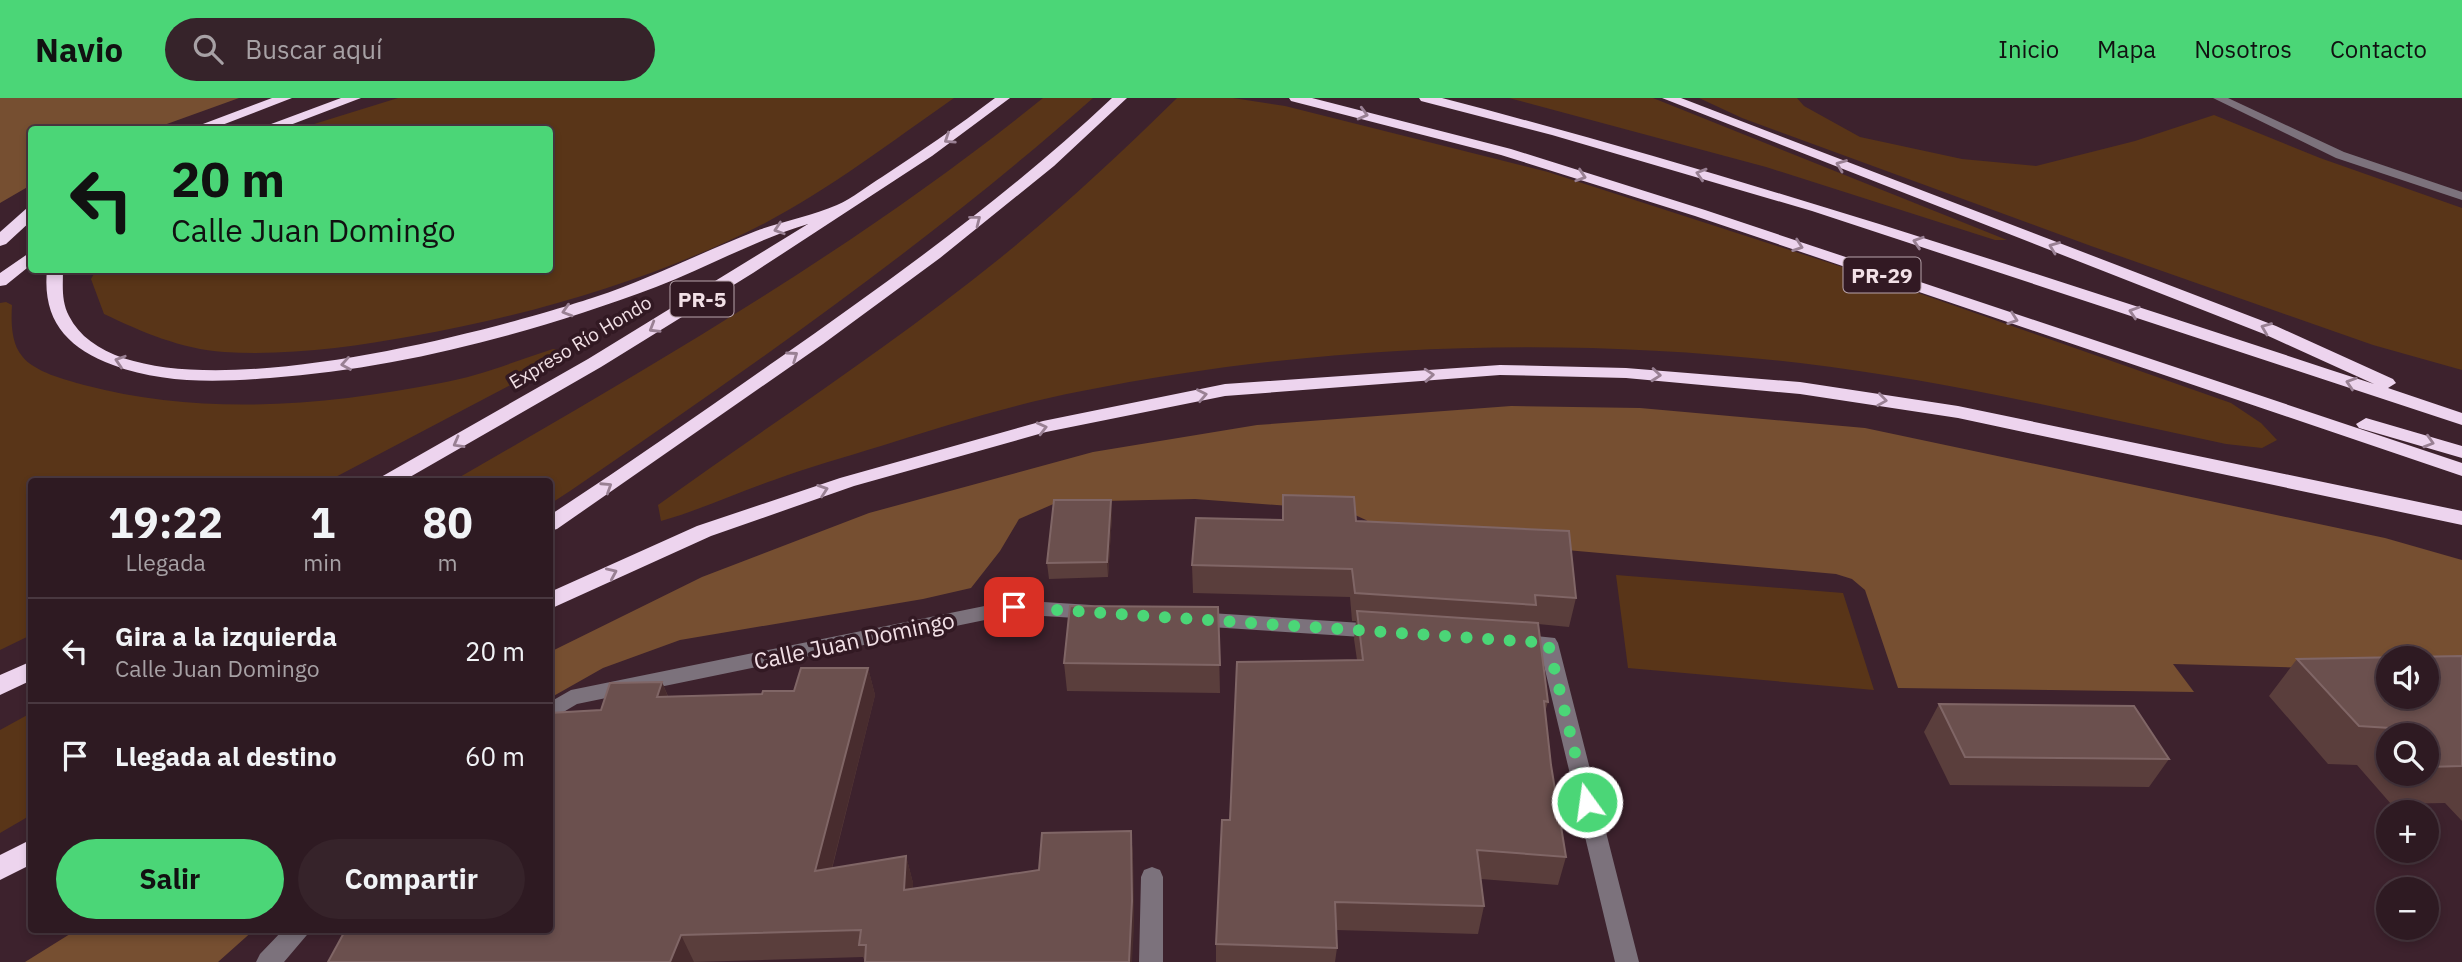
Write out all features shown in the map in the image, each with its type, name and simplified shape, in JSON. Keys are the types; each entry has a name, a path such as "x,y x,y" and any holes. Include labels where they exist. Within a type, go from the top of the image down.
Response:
{"highway":[{"path":"205,126 285,98"},
{"path":"273,126 354,98"},
{"name":"Expreso Río Hondo","path":"393,478 528,404 702,299 954,136 1003,98"},
{"path":"553,522 643,463 901,280 1078,139 1120,98"},
{"name":"PR-29","path":"1296,98 1532,160 1713,218 2462,470"},
{"name":"PR-29","path":"1426,98 1637,155 1839,216 2462,418"},
{"path":"1669,98 2270,330 2462,418"},
{"path":"55,273 52,290 58,316 76,338 105,356 125,363 183,374 278,373 328,368 507,330 654,282 752,238 844,208"},
{"path":"0,225 28,211"},
{"path":"0,241 28,213"},
{"path":"0,281 28,259"},
{"path":"2151,365 2462,452"},
{"path":"553,600 704,531 847,482 1043,427 1225,390 1500,370 1626,373 1800,388 1944,410 2456,518"},
{"path":"0,686 28,671"},
{"path":"0,869 28,852"}],"street":[{"path":"2219,98 2340,155 2462,196"},
{"name":"Calle Juan Domingo","path":"553,710 571,698 1014,607 1110,613"},
{"path":"1178,618 1397,632"},
{"path":"1493,639 1548,643 1627,962"},
{"path":"1151,962 1152,877"},
{"path":"268,962 296,933"}],"shaded area":[{"path":"0,98 239,98 161,126 28,126 28,187 0,203"},
{"path":"398,98 954,98 843,176 756,228 689,258 612,287 533,310 390,340 319,350 272,353 224,352 192,347 147,333 104,314 91,279 94,273 553,273 553,126 308,126"},
{"path":"1043,98 1093,98 967,204 838,303 553,502 553,478 458,478 605,393 755,301 902,204"},
{"path":"1177,98 1233,98 1285,106 1548,172 1867,275 2231,403 2261,423 2277,440 2262,448 2226,444 1961,388 1800,363 1620,349 1440,349 1260,363 1171,375 1057,396 814,466 661,521 658,505 958,291 1068,201"},
{"path":"1509,98 1653,98 2007,240 1995,240 1766,167"},
{"path":"1699,98 1797,98 1804,106 1860,137 1962,159 2036,166 2135,141 2214,115 2320,158 2462,208 2462,370 2373,345 2091,246 1742,118"},
{"path":"0,303 12,305 12,325 18,351 34,367 84,385 173,401 262,404 352,397 455,380 553,349 567,351 562,358 334,478 28,478 28,636 0,650"},
{"path":"1511,406 1640,408 1865,428 2385,538 2462,560 2462,672 2439,663 2439,646 2376,646 2376,670 2173,664 2194,692 1898,688 1865,590 1852,579 1836,574 1385,534 1366,520 1344,510 1195,499 1058,502 1019,519 1000,551 971,588 923,599 680,640 603,668 553,696 553,651 702,577 869,513 1093,452 1257,425"},
{"path":"1616,575 1843,593 1874,690 1628,668"},
{"path":"28,715 28,817 0,833 0,730"},
{"path":"72,933 251,933 218,962 25,962"}],"building":[{"path":"1283,495 1354,497 1356,521 1569,531 1576,598 1535,595 1536,605 1355,593 1352,569 1192,565 1196,518 1283,520"},
{"path":"1054,500 1111,500 1107,562 1047,563"},
{"path":"1070,606 1218,607 1220,665 1064,663"},
{"path":"1357,611 1538,623 1548,702 1544,701 1551,765 1566,857 1477,850 1484,906 1335,902 1337,948 1216,944 1222,820 1230,820 1237,662 1363,660"},
{"path":"2439,656 2462,656 2462,766 2439,767 2439,723 2376,723 2376,727 2359,726 2297,659 2376,658 2376,709 2439,709"},
{"path":"801,668 868,668 815,871 906,856 904,890 1039,870 1042,833 1131,831 1129,962 865,962 866,945 859,945 861,930 681,935 670,962 328,962 344,933 553,933 553,713 601,710 610,683 662,682 657,697 794,691"},
{"path":"1939,704 2134,706 2169,759 1965,757"}],"route":[{"path":"1014,607 1548,643 1587,802"}]}
